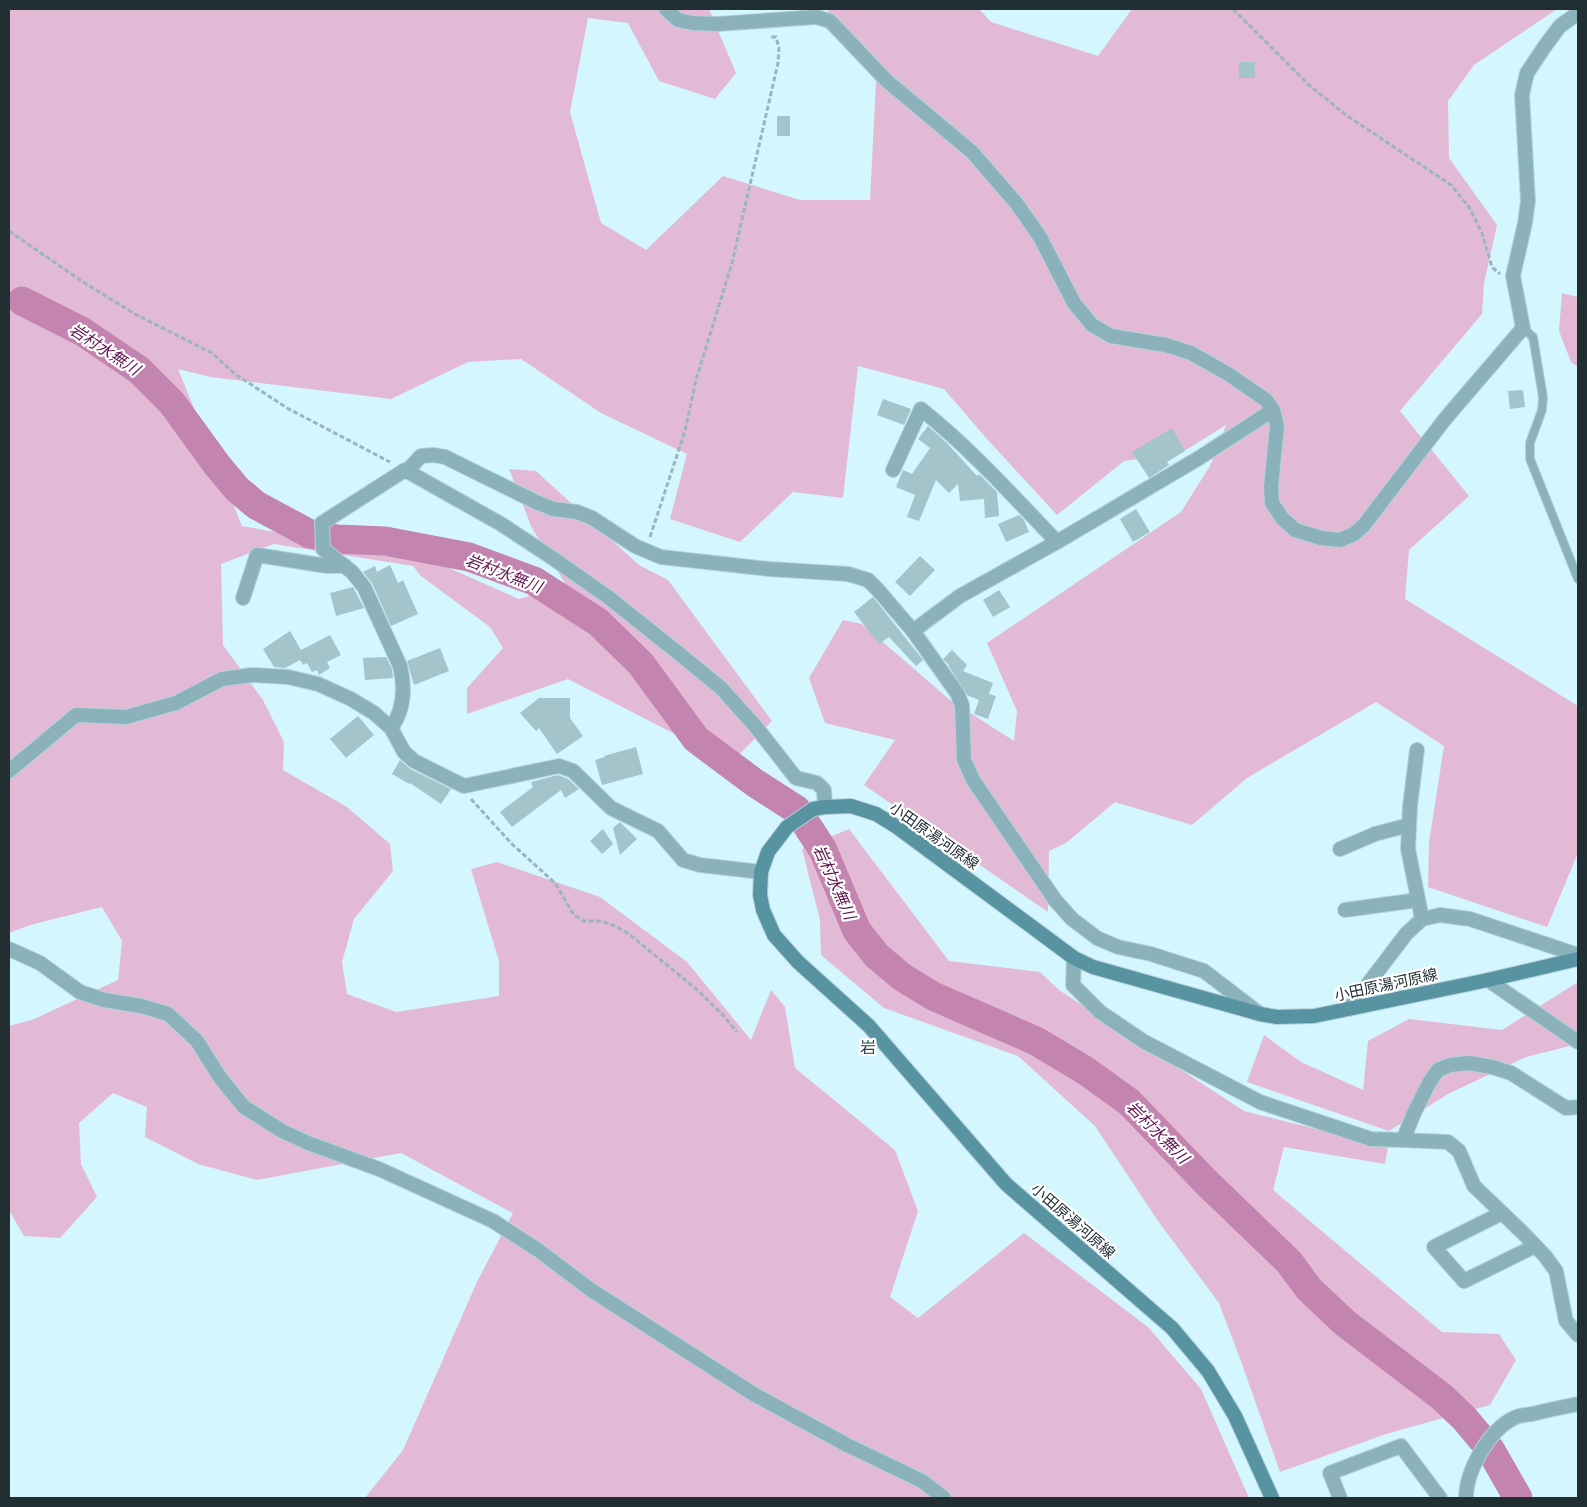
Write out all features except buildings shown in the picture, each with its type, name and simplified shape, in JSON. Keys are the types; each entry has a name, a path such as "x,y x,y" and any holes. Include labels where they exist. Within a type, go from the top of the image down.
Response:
{"main road":[{"name":"小田原湯河原線","path":"1272,1498 1235,1416 1208,1371 1172,1328 1006,1184 869,1026 798,962 774,935 763,910 760,895 761,872 768,852 787,827 819,808 851,806 876,814 898,827 1074,958 1093,967 1260,1014 1277,1017 1314,1016 1488,980 1578,959"}],"street":[{"path":"666,9 678,20 692,23 718,24 816,17 830,21 887,81 972,152 1017,204 1040,237 1074,303 1092,325 1111,336 1166,346 1191,353 1266,400 1273,410 1277,426 1271,487 1272,503 1282,518 1295,530 1321,538 1340,540 1354,534 1364,525 1445,419 1523,328 1513,276 1528,201 1522,95 1527,73 1545,46 1560,26 1578,14"},
{"path":"893,470 921,409 969,451 1056,542"},
{"path":"913,631 960,596 1199,458 1273,410"},
{"path":"391,728 398,718 402,707 403,678 400,666 364,587 345,566 323,549 322,522 406,471 420,456 434,455 445,457 554,510 577,512 592,518 634,546 661,556 769,569 848,574 862,578 868,580 878,590 913,631 958,693 962,705 964,760 973,780 1055,900 1072,919 1096,938 1118,947 1150,954 1204,971 1260,1014"},
{"path":"406,471 501,524 552,557 677,652 721,688 756,727 796,778 817,783 824,790 819,808"},
{"path":"243,598 257,555 327,566 345,566"},
{"path":"9,771 76,715 126,717 176,703 222,679 252,675 288,677 318,684 351,699 374,713 391,728 404,752 414,761 464,786 559,766 574,771 611,808 658,831 683,860 700,865 761,872"},
{"path":"1417,750 1408,849 1422,919"},
{"path":"1340,849 1375,834 1409,825"},
{"path":"1345,910 1418,900"},
{"path":"1349,1009 1406,934 1422,919 1440,915 1470,919 1578,955"},
{"path":"9,949 40,963 80,992 104,1000 141,1006 168,1014 197,1041 221,1079 244,1107 282,1131 379,1170 493,1221 538,1250 592,1290 755,1395 847,1445 922,1482 944,1498"},
{"path":"1074,958 1072,985 1100,1012 1143,1041 1260,1102 1371,1139 1448,1142 1459,1151 1474,1186 1535,1246 1556,1271 1566,1321 1578,1335"},
{"path":"1488,980 1578,1042"},
{"path":"1403,1140 1429,1083 1438,1070 1450,1065 1469,1063 1512,1073 1566,1108 1578,1107"},
{"path":"1502,1213 1434,1246 1464,1280 1535,1246"},
{"path":"1466,1498 1468,1480 1476,1460 1498,1428 1515,1417 1578,1404"},
{"path":"1340,1498 1330,1473 1401,1446 1440,1498"}],"lane":[{"path":"1523,328 1533,337 1543,397 1542,410 1530,443 1530,459 1578,579"}],"path":[{"path":"1233,9 1309,85 1346,115 1451,186 1469,207 1482,232 1492,266 1501,275 1513,276"},
{"path":"646,551 685,431 696,380 732,263 749,192 778,64 779,48 776,37 768,36"},
{"path":"9,231 83,282 134,314 212,354 235,374 287,408 406,471"},
{"path":"464,786 467,795 512,844 555,884 574,915 584,921 613,925 629,934 695,988 722,1014 737,1032"}],"shaded area":[{"path":"9,9 709,9 736,73 715,99 659,81 628,23 588,18 570,112 601,223 646,250 723,176 800,200 870,200 876,82 827,9 979,9 991,22 1098,56 1132,9 1557,9 1474,65 1448,101 1449,158 1497,225 1484,283 1482,314 1400,411 1469,496 1409,550 1405,599 1578,706 1578,853 1547,927 1428,887 1429,843 1444,746 1376,702 1247,778 1192,825 1115,802 1066,843 1049,851 1048,912 864,785 895,740 825,723 809,678 843,620 862,624 950,700 1014,741 1017,711 987,643 1181,512 1210,466 1226,425 1181,453 1124,461 1057,515 944,389 858,366 843,498 793,492 740,542 670,519 687,454 601,413 521,359 468,362 391,399 210,377 178,369 242,526 433,561 519,599 566,585 531,526 509,469 536,471 639,565 668,580 772,721 731,763 568,679 467,714 467,688 503,648 490,627 421,576 413,566 274,544 221,564 223,645 263,700 284,742 283,770 347,807 390,844 393,871 354,919 342,962 347,994 396,1012 499,996 499,961 471,869 497,862 600,897 687,962 751,1040 771,990 785,1007 795,1068 895,1150 918,1211 890,1297 918,1318 1024,1233 1148,1327 1201,1389 1249,1498 365,1498 403,1450 477,1282 513,1213 401,1153 257,1180 198,1164 145,1137 147,1107 113,1093 79,1123 81,1164 97,1197 60,1238 24,1236 9,1210 9,1026 32,1020 118,980 122,941 102,907 30,925 9,933"},
{"path":"1562,293 1578,297 1578,367 1571,362 1559,331"},
{"path":"849,829 949,961 1040,972 1059,990 1244,1111 1388,1147 1385,1164 1284,1147 1273,1190 1442,1332 1499,1334 1516,1360 1490,1405 1386,1434 1280,1472 1219,1303 1158,1221 1095,1126 1018,1056 884,1008 821,955 820,920 802,849"},
{"path":"1578,982 1578,1044 1526,1057 1448,1094 1389,1131 1247,1082 1264,1035 1301,1062 1363,1090 1368,1041 1409,1019 1502,1030"}],"waterway":[{"name":"岩村水無川","path":"9,294 22,301"},
{"name":"岩村水無川","path":"22,301 83,332 139,370 172,403 237,489 256,505 310,534 337,539 385,541 469,557 534,581 598,622 641,664 696,739 755,783 797,810 823,850 857,931 877,956 902,977 933,996 1036,1041 1086,1071 1129,1102 1207,1183 1289,1262 1309,1289 1345,1323 1442,1397 1464,1418 1490,1449 1518,1498"}],"district":[{"name":"岩","path":"868,1047"}]}
